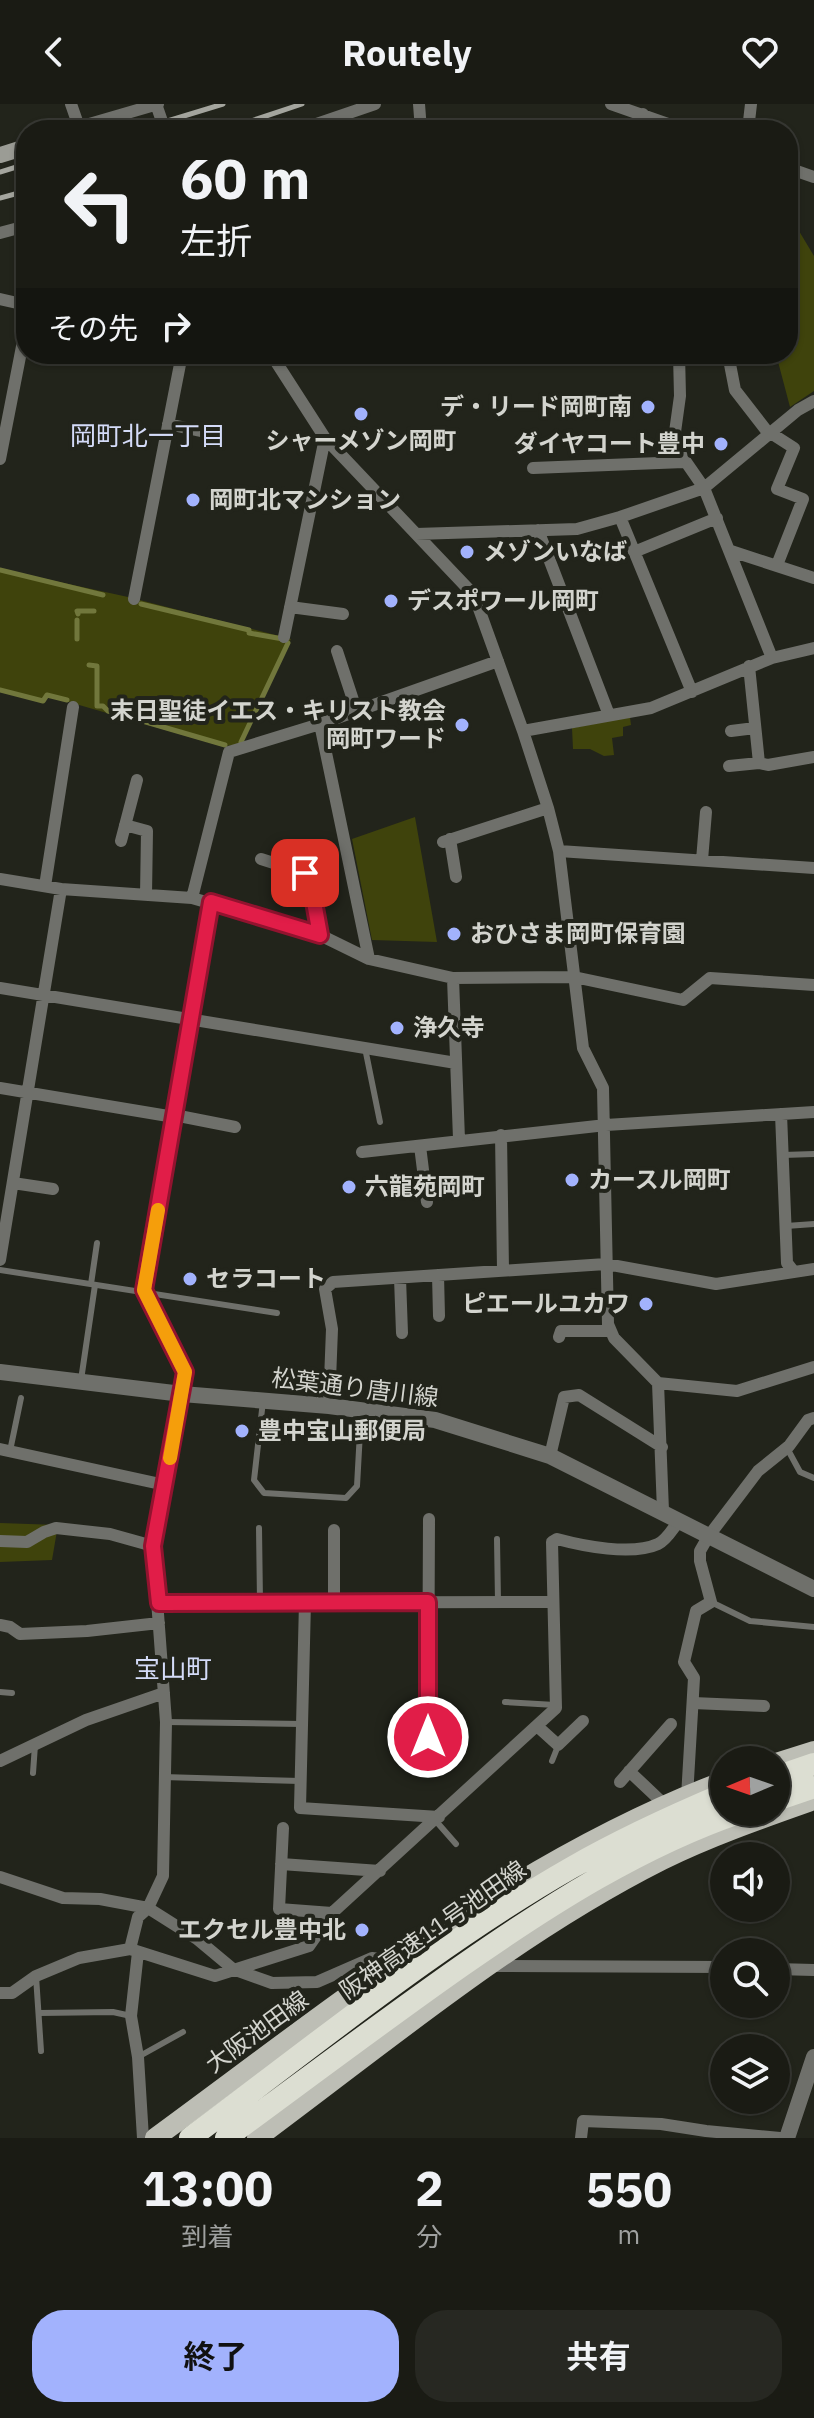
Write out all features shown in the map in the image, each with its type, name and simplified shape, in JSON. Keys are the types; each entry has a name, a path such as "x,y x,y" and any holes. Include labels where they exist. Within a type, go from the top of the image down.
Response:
{"highway":[{"path":"790,1772 814,1764"},
{"path":"790,1795 814,1787"},
{"name":"阪神高速11号池田線","path":"190,2138 498,1913 571,1868 647,1827 710,1800"},
{"name":"阪神高速11号池田線","path":"226,2138 511,1931 582,1887 657,1847 710,1825"}],"main road":[{"path":"790,1759 814,1751"},
{"name":"大阪池田線","path":"155,2138 398,1961 566,1856 710,1787"},
{"path":"257,2138 489,1966 587,1901 663,1860 738,1827 814,1800"}],"street":[{"path":"115,120 157,104"},
{"path":"330,120 375,104"},
{"path":"611,104 659,120"},
{"path":"641,120 643,114"},
{"path":"0,459 3,424 17,364"},
{"path":"134,599 180,364"},
{"path":"277,364 325,438 474,595 523,731 559,851 583,1048 603,1088 607,1316 610,1331 658,1383 663,1511"},
{"path":"679,364 680,396 675,441 684,462 704,488 772,658"},
{"path":"730,364 735,390 766,430 794,448 777,489 808,502 777,565"},
{"path":"416,534 577,529 620,517 704,488 798,410 814,401"},
{"path":"168,424 219,435"},
{"path":"284,637 325,438"},
{"path":"533,468 684,462"},
{"path":"620,517 692,692"},
{"path":"634,552 717,518"},
{"path":"538,530 609,715"},
{"path":"731,551 814,578"},
{"path":"290,607 343,614"},
{"path":"523,731 651,708 749,666 814,648"},
{"path":"337,651 356,709"},
{"path":"192,898 229,752 320,724 498,661"},
{"path":"749,666 759,763"},
{"path":"45,886 73,707"},
{"path":"320,724 369,959"},
{"path":"731,731 755,728"},
{"path":"729,766 768,765 814,757"},
{"path":"121,841 137,780"},
{"path":"456,877 447,840 548,808"},
{"path":"702,860 706,812"},
{"path":"125,825 147,831 146,895"},
{"path":"559,851 814,868"},
{"path":"261,859 305,873 312,891 320,935"},
{"path":"0,879 61,889 211,902 320,935 369,959 453,978 574,977 683,1000 710,978 814,985"},
{"path":"0,1260 61,889"},
{"path":"143,2138 138,2057 131,2016 134,1951 138,1917 148,1908 163,1876 166,1722 153,1546 185,1372 144,1290 211,902"},
{"path":"453,978 459,1139"},
{"path":"0,988 456,1063"},
{"path":"0,1088 235,1127"},
{"path":"362,1152 606,1125 814,1112"},
{"path":"781,1114 787,1263 794,1272"},
{"path":"501,1135 503,1270"},
{"path":"420,1146 427,1202"},
{"path":"13,1183 53,1189"},
{"path":"329,1406 332,1329 325,1289 333,1282 606,1264 716,1284 814,1269"},
{"path":"438,1275 439,1316"},
{"path":"400,1278 402,1333"},
{"path":"559,1337 561,1331 610,1331"},
{"path":"658,1383 737,1391 814,1367"},
{"name":"松葉通り唐川線","path":"0,1372 435,1420 550,1456 814,1589"},
{"path":"550,1456 564,1397 579,1395 662,1447"},
{"path":"687,1797 694,1678 684,1662 696,1611 711,1602 700,1551 758,1471 787,1448 808,1420 814,1418"},
{"path":"5,1450 165,1485"},
{"path":"428,1737 429,1519"},
{"path":"0,1993 12,1993 36,1976 79,1958 134,1951 215,1976 309,1946 332,1913 556,1708 552,1542 557,1539 594,1549 646,1547 660,1544 679,1521"},
{"path":"0,1541 27,1542 56,1528 110,1534 153,1546"},
{"path":"334,1530 334,1603"},
{"path":"305,1602 300,1808 437,1818"},
{"path":"159,1603 553,1602"},
{"path":"0,1625 20,1634 159,1623"},
{"path":"0,1761 86,1720 164,1693"},
{"path":"693,1703 764,1706"},
{"path":"537,1726 558,1745 583,1721"},
{"path":"620,1782 671,1724"},
{"path":"629,1771 666,1806"},
{"path":"283,1828 279,1909 332,1913"},
{"path":"281,1864 380,1871"},
{"path":"0,1877 63,1898 100,1899 148,1908 197,1939 233,1969 272,1983 317,1982 372,1958 398,1961"},
{"path":"489,1966 710,1967"},
{"path":"790,1969 814,1970"},
{"path":"787,2138 814,2057"},
{"path":"581,2138 583,2121 661,2124 780,2138"}],"lane":[{"path":"365,1048 380,1122"},
{"path":"783,1155 814,1154"},
{"path":"786,1226 814,1224"},
{"path":"81,1382 97,1243"},
{"path":"0,1270 277,1313"},
{"path":"5,1450 21,1398"},
{"path":"263,1401 254,1480 264,1493 346,1498 357,1486 361,1410"},
{"path":"787,1448 800,1472 814,1478"},
{"path":"259,1528 260,1602"},
{"path":"497,1539 498,1602"},
{"path":"711,1602 750,1621 814,1627"},
{"path":"0,1692 12,1693"},
{"path":"505,1702 555,1705"},
{"path":"166,1722 302,1724"},
{"path":"33,1773 35,1744"},
{"path":"552,1761 558,1745"},
{"path":"163,1777 301,1781"},
{"path":"437,1818 456,1844"},
{"path":"36,1976 41,2051"},
{"path":"39,2013 113,2012 131,2016"},
{"path":"138,2057 183,2032"}],"green space":[{"path":"798,231 814,256 814,391 790,407 779,364 798,364"},
{"path":"0,569 128,597 291,639 239,745 221,746 48,696 45,702 0,692"},
{"path":"630,717 631,725 623,727 623,736 612,738 614,755 604,756 590,749 573,749 572,728"},
{"path":"415,817 437,942 372,940 352,839"},
{"path":"0,1523 58,1525 52,1560 0,1562"}],"waterway":[{"path":"0,570 103,595"},
{"path":"141,604 283,639"},
{"path":"78,614 77,611 94,611"},
{"path":"77,620 77,639"},
{"path":"241,742 288,643"},
{"path":"89,665 97,666 97,706 225,745"},
{"path":"0,690 43,701 47,695 67,700"}],"railway":[{"path":"171,120 223,104"},
{"path":"254,120 302,104"},
{"path":"0,172 16,167"},
{"path":"0,198 16,194"}],"slow traffic":[{"path":"158,1210 144,1290 185,1372 170,1458"}],"place":[{"name":"デ・リード岡町南","path":"648,407"},
{"name":"シャーメゾン岡町","path":"361,414"},
{"name":"ダイヤコート豊中","path":"721,444"},
{"name":"岡町北マンション","path":"193,500"},
{"name":"メゾンいなば","path":"467,552"},
{"name":"デスポワール岡町","path":"391,601"},
{"name":"末日聖徒イエス・キリスト教会 岡町ワード","path":"462,725"},
{"name":"おひさま岡町保育園","path":"454,934"},
{"name":"浄久寺","path":"397,1028"},
{"name":"カースル岡町","path":"572,1180"},
{"name":"六龍苑岡町","path":"349,1187"},
{"name":"セラコート","path":"190,1279"},
{"name":"ピエールユカワ","path":"646,1304"},
{"name":"豊中宝山郵便局","path":"242,1431"},
{"name":"エクセル豊中北","path":"362,1930"}],"district":[{"name":"岡町北一丁目","path":"148,436"},
{"name":"宝山町","path":"173,1669"}],"route":[{"path":"305,873 312,891 320,935 211,902 144,1290 185,1372 153,1546 159,1603 428,1602 428,1737"}]}
